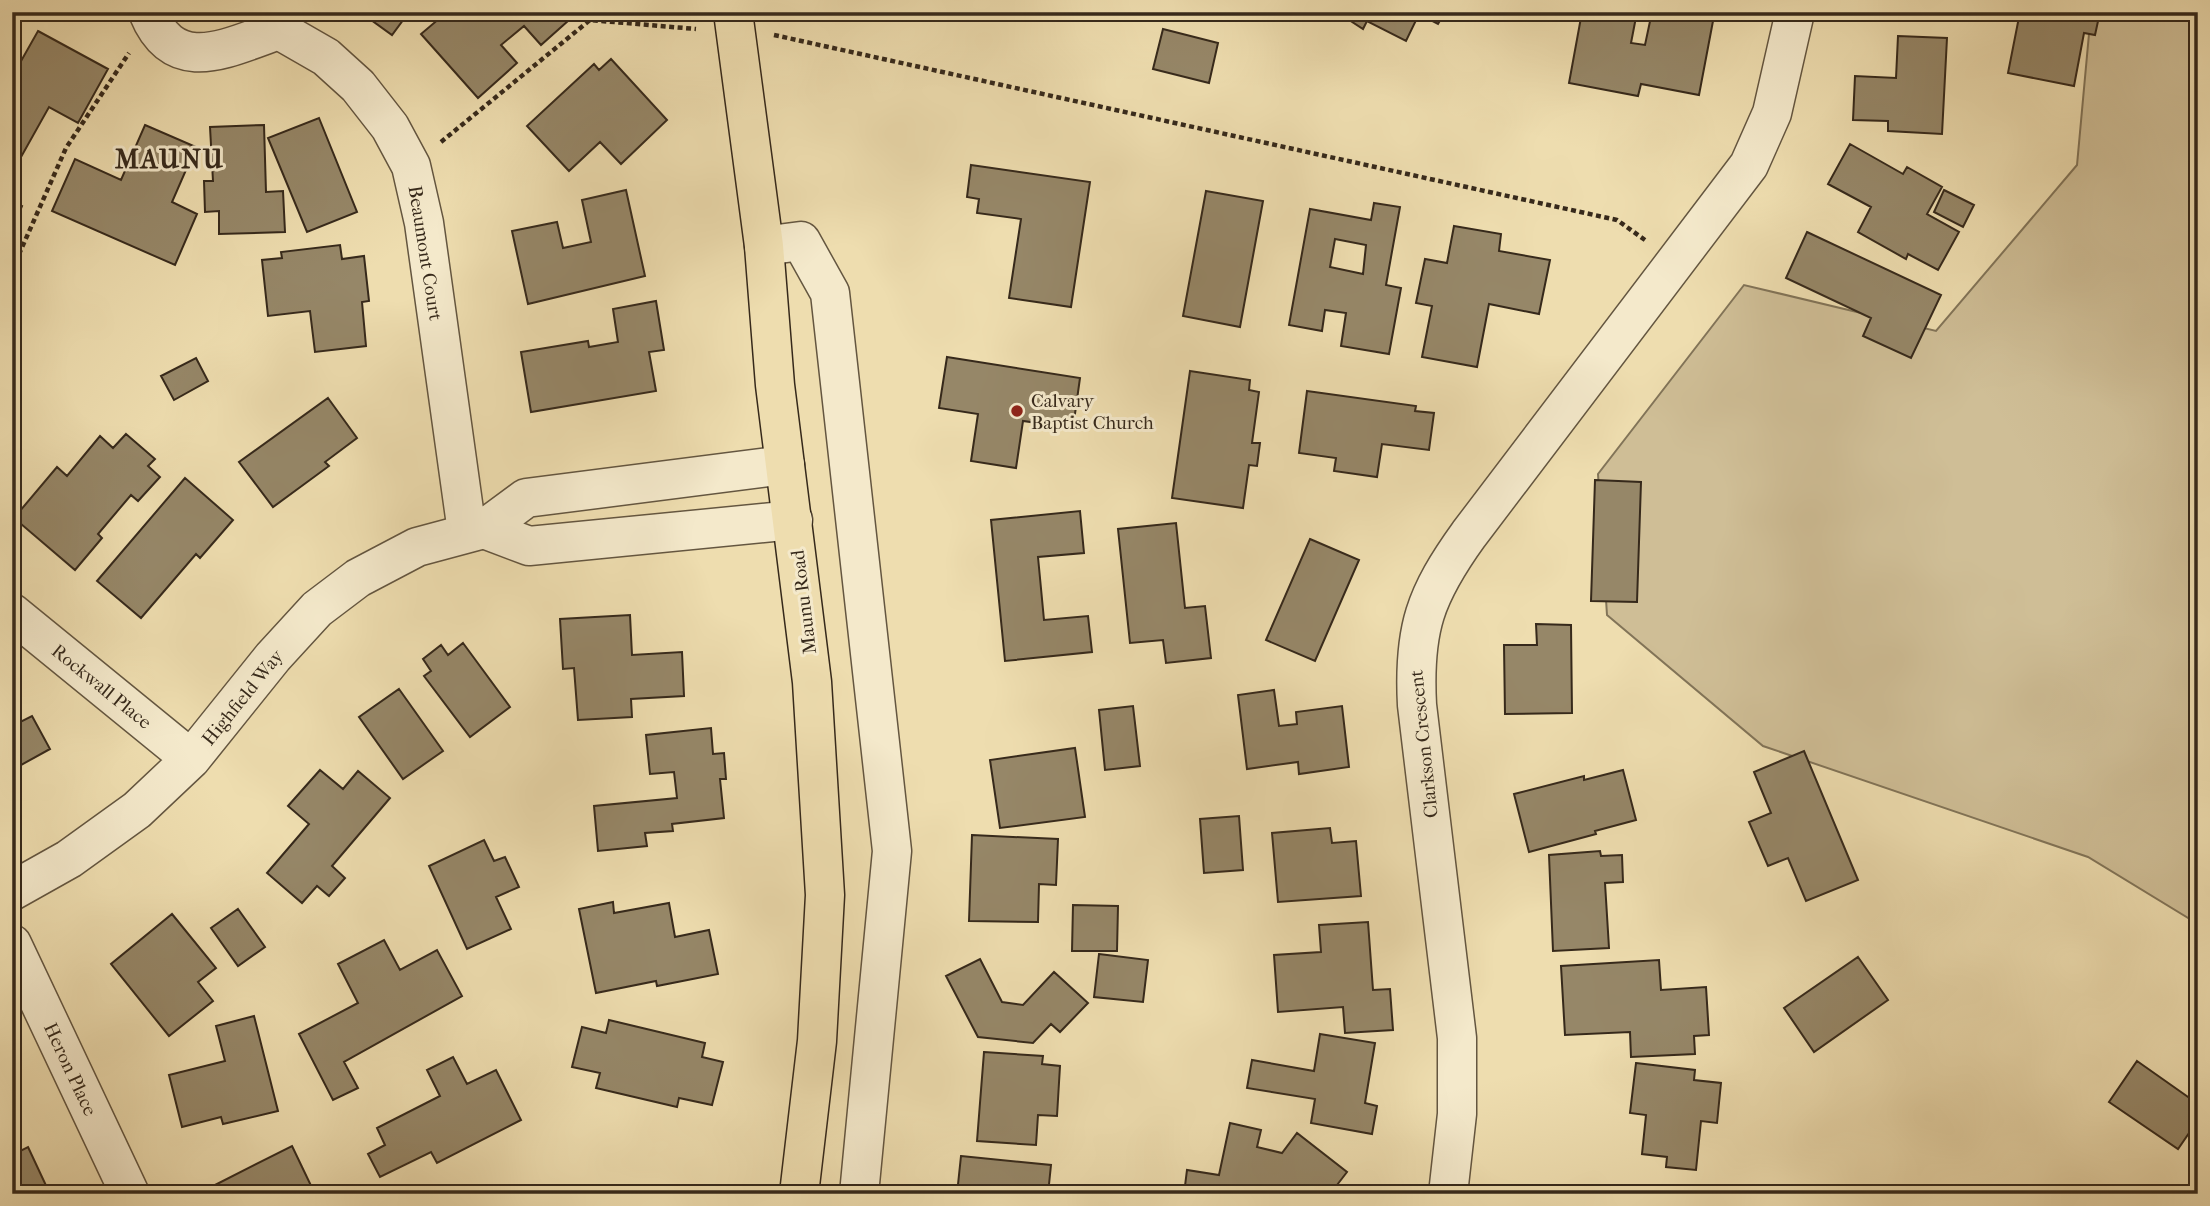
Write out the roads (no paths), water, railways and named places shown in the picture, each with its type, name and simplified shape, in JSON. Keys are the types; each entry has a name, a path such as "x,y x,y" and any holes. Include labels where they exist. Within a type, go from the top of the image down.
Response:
{"main road":[{"name":"Maunu Road","path":"727,17 764,246 785,465 813,682 825,895 817,1041 799,1194"}],"street":[{"name":"Clarkson Crescent","path":"1448,1194 1457,1114 1457,1038 1417,705 1415,661 1422,620 1440,574 1749,165 1772,113 1795,12"},
{"name":"Beaumont Court","path":"151,20 181,52 202,54 273,21 326,57 358,86 390,127 411,166 424,223 475,530"},
{"path":"764,246 801,242 830,293 892,851 859,1194"},
{"name":"Highfield Way","path":"12,891 69,859 137,810 191,760 273,657 317,609 358,578 417,547 475,530 526,498 785,465"},
{"path":"475,530 529,546 793,520"},
{"name":"Rockwall Place","path":"12,613 191,760"},
{"name":"Heron Place","path":"12,944 130,1194"}],"place":[{"name":"Calvary Baptist Church","path":"1017,411"}],"district":[{"name":"MAUNU","path":"170,159"}]}
